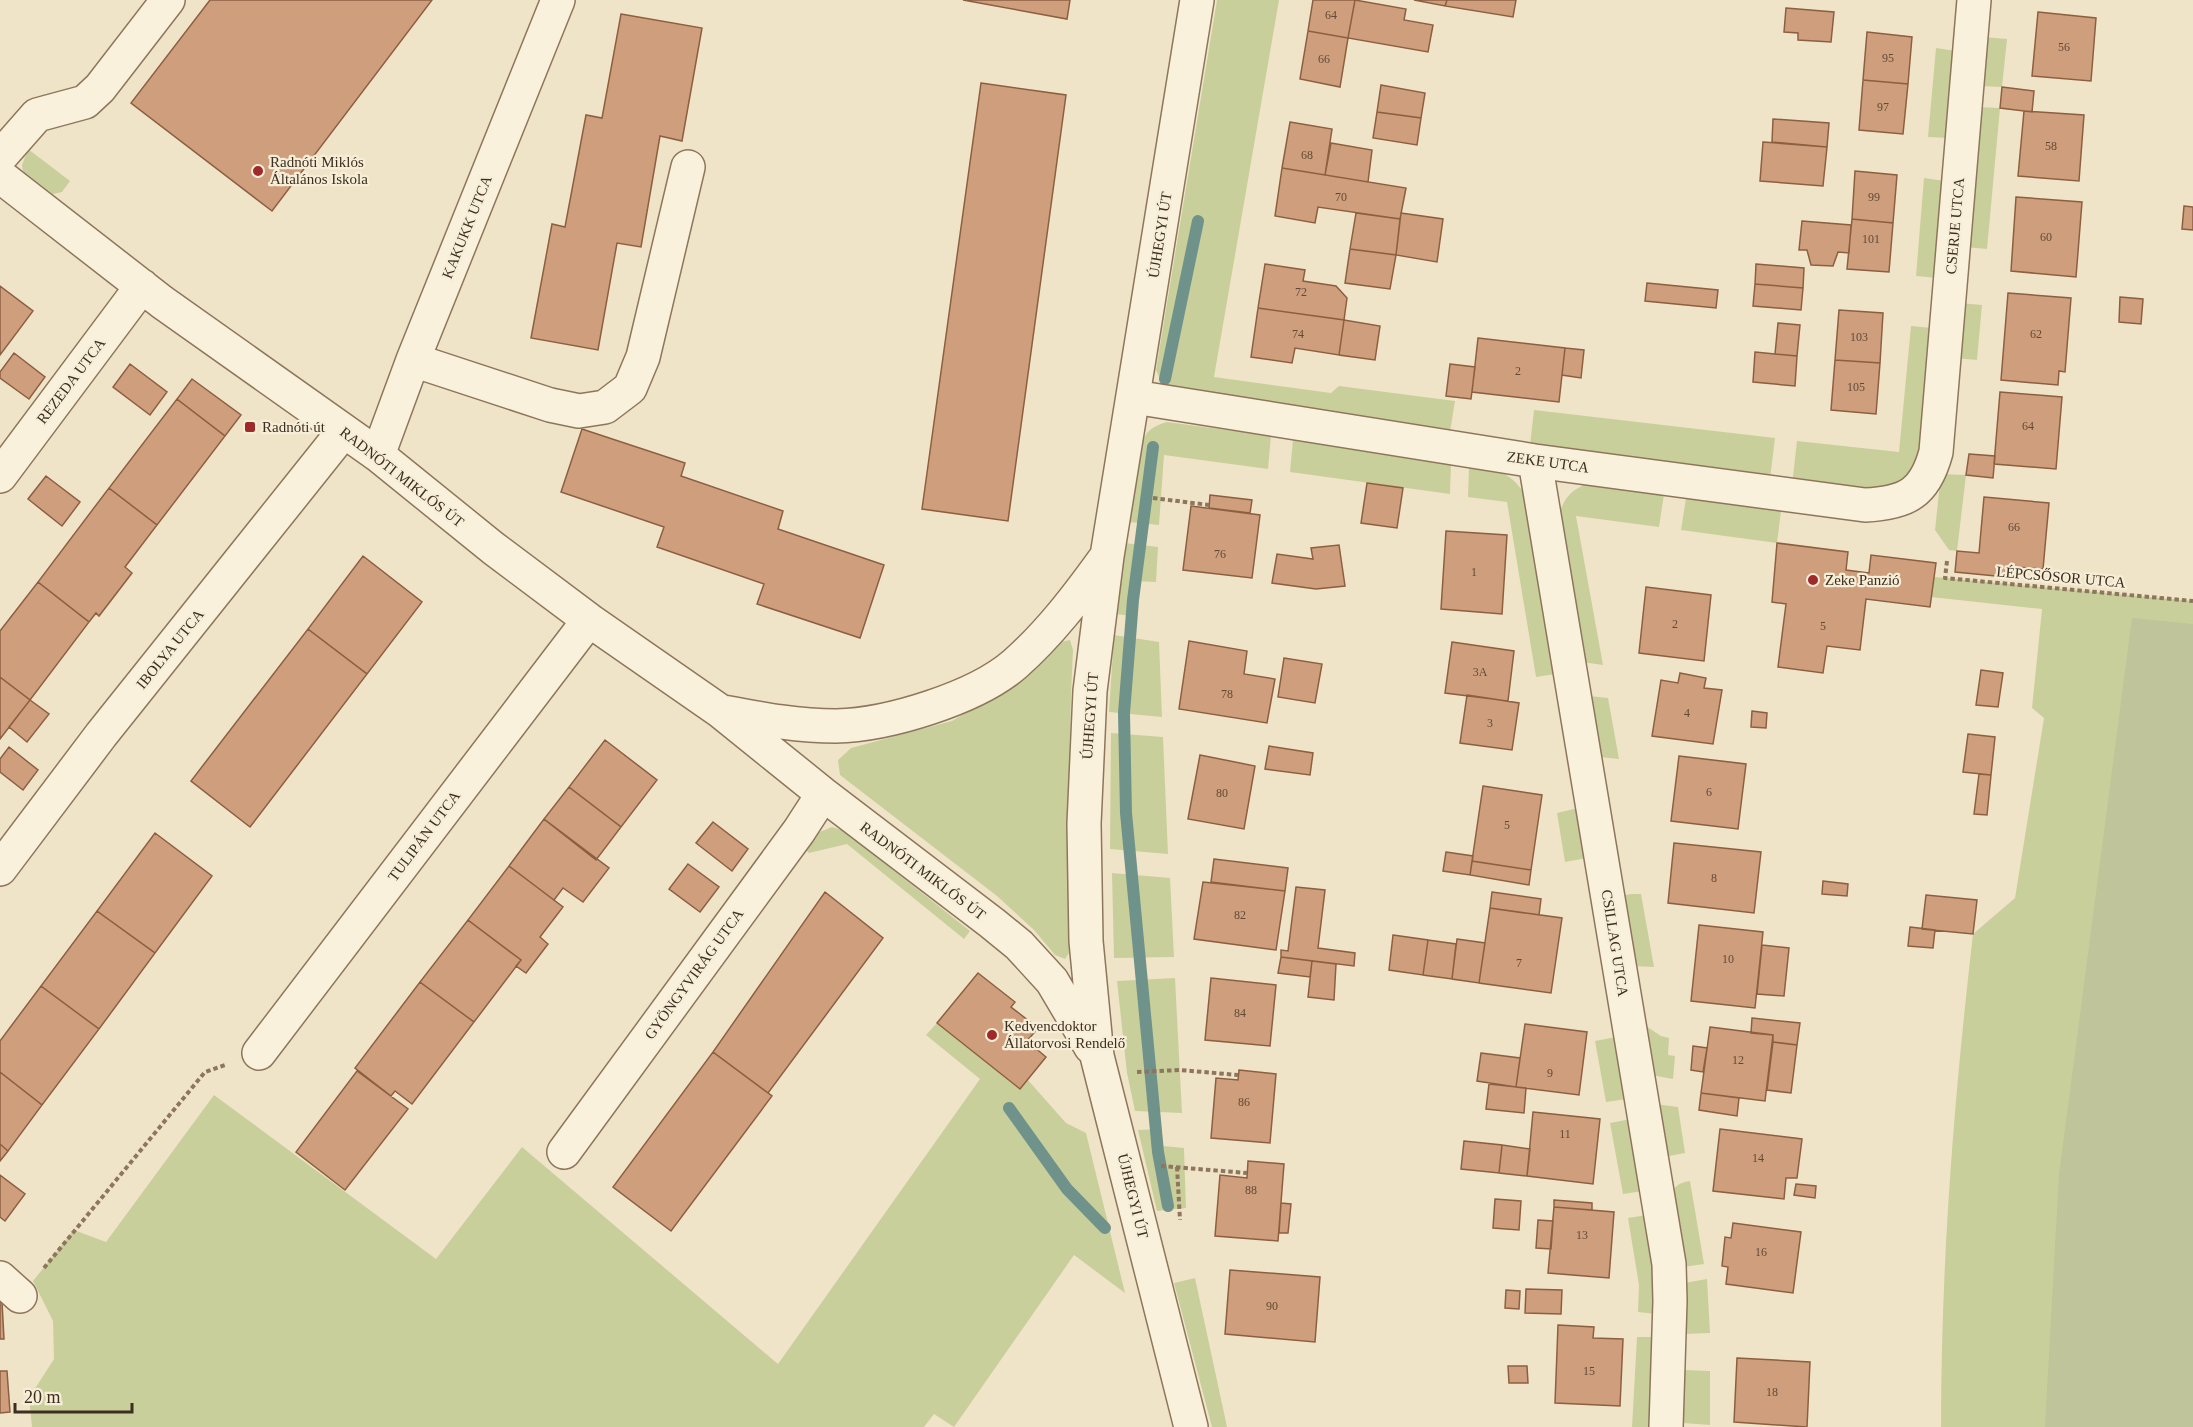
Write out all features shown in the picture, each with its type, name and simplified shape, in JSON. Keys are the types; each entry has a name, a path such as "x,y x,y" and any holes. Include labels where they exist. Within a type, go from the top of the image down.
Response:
{"street":[{"path":"0,158 37,115 85,102 100,88 168,0"},
{"name":"KAKUKK UTCA","path":"378,455 413,360 558,0"},
{"name":"ÚJHEGYI ÚT","path":"1191,1427 1097,1056 1086,941 1084,824 1090,691 1107,556 1197,0"},
{"name":"CSERJE UTCA","path":"1936,452 1974,0"},
{"path":"413,360 550,405 579,411 605,407 630,388 643,357 688,167"},
{"name":"RADNÓTI MIKLÓS ÚT","path":"0,176 142,286 378,455 493,548 589,620 720,711 823,794 1019,945 1052,981 1097,1056"},
{"name":"REZEDA UTCA","path":"0,476 142,286"},
{"name":"ZEKE UTCA","path":"1134,397 1535,461 1865,505 1887,504 1901,500 1917,490 1931,472 1936,452"},
{"name":"IBOLYA UTCA","path":"0,869 101,735 344,432"},
{"name":"CSILLAG UTCA","path":"1535,461 1669,1264 1666,1427"},
{"name":"RADNÓTI MIKLÓS ÚT","path":"720,711 784,724 839,726 892,718 947,702 984,684 1014,665 1076,599 1107,556"},
{"name":"TULIPÁN UTCA","path":"259,1053 589,620"},
{"name":"GYÖNGYVIRÁG UTCA","path":"564,1152 799,831 823,794"}],"path":[{"path":"1155,498 1209,505"},
{"name":"LÉPCSŐSOR UTCA","path":"1947,561 1945,578 2193,601"},
{"path":"1137,1072 1180,1070 1238,1075"},
{"path":"10,1287 205,1072"},
{"path":"1169,1166 1247,1173"},
{"path":"1177,1167 1180,1220"}],"green space":[{"path":"1217,0 1279,0 1214,377 1331,393 1339,386 1455,401 1450,432 1170,389 1161,381 1156,370"},
{"path":"1983,37 2007,39 2002,87 1978,86"},
{"path":"1936,48 1956,51 1948,138 1928,137"},
{"path":"1978,107 2000,108 1987,249 1964,247"},
{"path":"28,149 70,181 62,192 53,194 23,171 22,165"},
{"path":"1924,178 1945,181 1938,278 1916,276"},
{"path":"1960,303 1982,305 1977,360 1955,358"},
{"path":"1911,326 1932,328 1923,448 1908,477 1891,487 1868,494 1792,485 1797,441 1899,452"},
{"path":"1534,410 1775,438 1770,479 1530,445"},
{"path":"1167,422 1271,436 1268,469 1164,455 1159,525 1129,522 1143,440 1151,429"},
{"path":"1293,439 1451,464 1450,494 1290,472"},
{"path":"1469,468 1507,475 1524,493 1555,674 1536,677 1507,502 1468,497"},
{"path":"1941,474 1966,475 1957,551 1949,550 1935,530"},
{"path":"1591,482 1664,494 1659,527 1576,516 1603,665 1582,662 1558,517 1563,504 1570,495"},
{"path":"1686,498 1781,511 1777,543 1681,530"},
{"path":"1125,543 1158,547 1156,582 1135,581 1132,616 1115,614"},
{"path":"1934,577 2193,601 2193,695 2101,1427 1941,1427 1943,1303 1950,1180 1973,934 2015,898 2044,718 2032,708 2042,609 1931,597"},
{"path":"2132,618 2193,624 2193,1427 2045,1427 2059,1175"},
{"path":"1114,635 1159,642 1162,717 1109,712"},
{"path":"1070,640 1073,650 1069,800 1072,949 1065,959 1055,955 1034,930 997,896 840,775 838,760 851,748 952,721 1022,680 1061,642"},
{"path":"1589,696 1608,698 1619,759 1600,757"},
{"path":"1111,733 1163,737 1168,854 1110,849"},
{"path":"1578,808 1587,858 1565,862 1557,813"},
{"path":"832,827 844,831 970,931 964,939 847,844 809,853 802,846 812,835"},
{"path":"1112,873 1170,878 1174,957 1114,958"},
{"path":"1641,894 1654,967 1633,966 1620,896"},
{"path":"1175,978 1182,1113 1135,1111 1127,1073 1117,981"},
{"path":"937,1023 1019,1089 1027,1079 1066,1123 1086,1133 1125,1293 1074,1255 954,1427 934,1414 924,1427 32,1427 29,1398 54,1359 53,1321 33,1281 74,1230 106,1242 214,1095 436,1259 522,1147 778,1364 980,1079 926,1035"},
{"path":"1643,1024 1661,1036 1669,1038 1668,1055 1675,1056 1673,1079 1651,1075"},
{"path":"1616,1037 1627,1099 1606,1102 1595,1041"},
{"path":"1655,1104 1678,1107 1685,1153 1664,1157"},
{"path":"1631,1119 1643,1191 1623,1194 1610,1123"},
{"path":"1161,1129 1163,1146 1184,1148 1186,1208 1157,1211 1138,1130"},
{"path":"1690,1181 1704,1264 1683,1267 1672,1196 1678,1185"},
{"path":"1647,1215 1655,1259 1656,1314 1638,1312 1639,1285 1628,1218"},
{"path":"1195,1278 1227,1427 1212,1427 1174,1283"},
{"path":"1707,1279 1710,1333 1685,1334 1684,1283"},
{"path":"1637,1337 1655,1337 1652,1427 1632,1427"},
{"path":"1685,1370 1710,1371 1710,1425 1683,1423"}],"building":[{"path":"210,0 432,0 272,211 131,103"},
{"path":"963,0 1070,0 1067,19"},
{"path":"1313,0 1355,0 1348,38 1308,31"},
{"path":"1355,0 1406,9 1404,20 1433,25 1428,52 1348,38"},
{"path":"1414,0 1447,0 1445,6"},
{"path":"1447,0 1516,0 1513,17 1445,6"},
{"path":"1786,8 1834,12 1831,42 1798,40 1798,33 1784,32"},
{"path":"2038,12 2096,18 2091,81 2032,76"},
{"path":"621,14 702,28 682,141 660,136 641,247 617,243 598,350 531,338 552,224 565,227 586,115 602,118"},
{"path":"1308,31 1348,38 1340,87 1300,79"},
{"path":"1867,32 1912,37 1908,84 1863,80"},
{"path":"1863,80 1908,84 1903,134 1859,130"},
{"path":"981,83 1066,95 1008,521 922,509"},
{"path":"1381,85 1425,93 1421,118 1377,112"},
{"path":"2002,87 2034,91 2032,112 2000,108"},
{"path":"2024,111 2084,115 2079,181 2018,176"},
{"path":"1377,112 1421,118 1417,145 1373,138"},
{"path":"1773,119 1829,123 1827,147 1772,142"},
{"path":"1290,122 1332,129 1325,175 1282,168"},
{"path":"1763,142 1827,147 1823,186 1760,181"},
{"path":"1331,143 1372,150 1368,182 1325,175"},
{"path":"1282,168 1406,188 1400,219 1318,207 1315,223 1275,216"},
{"path":"1855,171 1897,175 1893,223 1852,219"},
{"path":"2016,197 2082,202 2076,277 2011,271"},
{"path":"2184,206 2193,207 2193,230 2182,229"},
{"path":"1356,213 1400,219 1396,255 1350,249"},
{"path":"1401,213 1443,219 1437,262 1396,255"},
{"path":"1852,219 1893,223 1889,272 1847,269"},
{"path":"1802,221 1851,225 1849,253 1838,252 1833,266 1811,265 1807,250 1799,250"},
{"path":"1350,249 1396,255 1390,289 1345,283"},
{"path":"1265,264 1305,270 1303,281 1336,286 1347,298 1344,320 1258,308"},
{"path":"1756,264 1804,268 1803,288 1755,284"},
{"path":"1647,283 1718,290 1716,308 1645,301"},
{"path":"1755,284 1803,288 1801,310 1753,306"},
{"path":"0,286 33,311 0,355"},
{"path":"2008,293 2071,298 2065,372 2059,371 2058,385 2001,380"},
{"path":"2120,297 2143,299 2141,324 2119,322"},
{"path":"1258,308 1344,320 1339,355 1295,348 1292,363 1251,357"},
{"path":"1839,310 1883,313 1880,363 1835,360"},
{"path":"1344,320 1380,326 1375,360 1339,355"},
{"path":"1778,323 1800,325 1797,356 1775,354"},
{"path":"1478,338 1565,348 1559,402 1472,392"},
{"path":"1565,348 1584,350 1581,378 1562,375"},
{"path":"1755,352 1797,356 1795,386 1753,382"},
{"path":"14,353 45,377 29,399 0,378 0,372"},
{"path":"1835,360 1880,363 1876,414 1831,410"},
{"path":"130,364 167,392 150,415 113,387"},
{"path":"1450,364 1475,367 1471,399 1446,396"},
{"path":"192,379 241,415 225,436 177,399"},
{"path":"2000,392 2062,397 2056,469 1994,464"},
{"path":"177,399 225,436 157,525 109,488"},
{"path":"582,429 685,463 681,476 783,511 778,529 884,565 860,638 757,604 764,584 657,547 664,527 561,492"},
{"path":"1969,454 1995,456 1993,478 1966,475"},
{"path":"46,476 80,502 62,526 28,499"},
{"path":"1367,483 1403,488 1397,528 1361,523"},
{"path":"109,488 157,525 125,567 132,573 99,616 96,613 89,622 38,582"},
{"path":"1210,495 1252,500 1250,513 1209,508"},
{"path":"1984,497 2049,503 2043,569 2017,567 2016,578 1955,572 1957,551 1979,553"},
{"path":"1191,506 1260,515 1252,578 1183,570"},
{"path":"1446,531 1507,535 1502,614 1441,609"},
{"path":"1777,543 1848,552 1846,570 1869,573 1871,555 1936,563 1930,607 1866,599 1860,650 1827,646 1823,673 1778,667 1786,604 1772,602"},
{"path":"1339,545 1345,586 1316,589 1272,583 1277,554 1313,559 1311,548"},
{"path":"363,556 422,602 367,674 308,629"},
{"path":"38,582 89,622 30,700 0,677 0,631"},
{"path":"1646,587 1711,595 1704,661 1639,653"},
{"path":"308,629 367,674 250,827 191,781"},
{"path":"1189,641 1247,651 1244,674 1275,679 1267,723 1179,709"},
{"path":"1452,642 1514,651 1508,701 1445,693"},
{"path":"1284,658 1322,664 1315,703 1278,697"},
{"path":"1981,670 2003,673 1998,707 1976,705"},
{"path":"1680,673 1706,678 1704,688 1722,690 1713,744 1652,736 1661,680 1678,683"},
{"path":"0,677 30,700 0,739"},
{"path":"1467,695 1519,703 1512,750 1460,743"},
{"path":"30,700 49,714 27,742 9,727"},
{"path":"1752,711 1767,713 1766,728 1751,727"},
{"path":"1968,734 1995,737 1991,775 1963,772"},
{"path":"605,740 657,780 621,827 569,787"},
{"path":"1269,746 1313,753 1310,775 1265,769"},
{"path":"9,747 38,770 23,790 0,772 0,759"},
{"path":"1200,755 1255,766 1244,829 1188,819"},
{"path":"1679,756 1746,764 1738,829 1671,821"},
{"path":"1979,774 1991,775 1987,815 1974,814"},
{"path":"1483,786 1542,795 1531,870 1472,861"},
{"path":"569,787 621,827 596,860 544,819"},
{"path":"544,819 609,868 583,902 563,888 554,900 509,866"},
{"path":"713,822 748,849 732,871 696,843"},
{"path":"155,833 212,876 155,953 97,911"},
{"path":"1674,843 1761,852 1754,913 1668,903"},
{"path":"1446,852 1473,856 1470,875 1443,871"},
{"path":"1214,859 1288,868 1285,891 1211,882"},
{"path":"1472,861 1531,870 1529,885 1470,875"},
{"path":"688,864 719,887 700,912 669,889"},
{"path":"509,866 563,907 540,937 548,944 526,973 516,966 521,960 468,920"},
{"path":"1823,881 1848,884 1847,896 1822,894"},
{"path":"1203,882 1285,891 1276,950 1194,939"},
{"path":"1296,887 1325,890 1318,948 1355,953 1354,966 1281,957 1281,950 1288,951"},
{"path":"825,892 883,938 768,1093 713,1052"},
{"path":"1492,892 1541,899 1539,915 1490,908"},
{"path":"1926,895 1977,900 1973,934 1922,929"},
{"path":"1490,908 1562,918 1551,993 1479,983"},
{"path":"97,911 155,953 99,1029 41,986"},
{"path":"468,920 521,960 474,1022 420,982"},
{"path":"1699,925 1763,932 1755,1008 1691,1001"},
{"path":"1910,927 1935,930 1933,948 1908,946"},
{"path":"1393,935 1428,940 1423,975 1389,970"},
{"path":"1457,939 1485,943 1479,983 1452,979"},
{"path":"1428,940 1456,944 1452,979 1423,975"},
{"path":"1762,945 1789,948 1784,996 1757,994"},
{"path":"1281,957 1312,961 1310,977 1278,973"},
{"path":"1312,961 1336,964 1334,1000 1308,997"},
{"name":"Kedvencdoktor Állatorvosi Rendelő","path":"978,973 1015,1002 1011,1007 1038,1028 1027,1041 1046,1057 1020,1089 937,1023"},
{"path":"1211,978 1276,985 1270,1046 1205,1040"},
{"path":"420,982 474,1022 412,1104 395,1091 391,1096 355,1068"},
{"path":"41,986 99,1029 42,1105 0,1072 0,1041"},
{"path":"1752,1018 1800,1023 1797,1045 1773,1042 1773,1035 1751,1033"},
{"path":"1525,1024 1587,1032 1579,1095 1516,1087"},
{"path":"1710,1027 1773,1035 1765,1101 1701,1093"},
{"path":"1773,1042 1797,1045 1791,1093 1767,1090"},
{"path":"1693,1046 1707,1048 1703,1072 1691,1070"},
{"path":"713,1052 772,1096 671,1231 613,1187"},
{"path":"1481,1053 1520,1058 1516,1087 1477,1081"},
{"path":"1239,1070 1276,1074 1270,1143 1211,1138 1216,1078 1238,1080"},
{"path":"357,1071 408,1109 345,1190 296,1152"},
{"path":"0,1072 42,1105 8,1151 0,1144"},
{"path":"1489,1084 1526,1088 1524,1113 1486,1109"},
{"path":"1701,1093 1739,1098 1737,1116 1699,1110"},
{"path":"1533,1112 1600,1119 1593,1184 1527,1176"},
{"path":"1720,1129 1802,1139 1797,1178 1786,1178 1784,1199 1713,1191"},
{"path":"1464,1141 1502,1145 1499,1173 1461,1169"},
{"path":"0,1144 8,1151 0,1161"},
{"path":"1502,1145 1530,1149 1527,1176 1499,1173"},
{"path":"1248,1161 1284,1164 1278,1241 1215,1236 1220,1175 1247,1178"},
{"path":"0,1175 25,1194 5,1221 0,1217"},
{"path":"1796,1184 1816,1186 1815,1198 1794,1195"},
{"path":"1495,1199 1521,1201 1519,1230 1493,1228"},
{"path":"1554,1200 1592,1203 1592,1210 1554,1207"},
{"path":"1281,1203 1291,1204 1288,1233 1279,1233"},
{"path":"1554,1207 1614,1212 1609,1278 1548,1273"},
{"path":"1538,1220 1553,1221 1551,1249 1536,1248"},
{"path":"1733,1223 1801,1232 1793,1293 1726,1284 1728,1267 1722,1266 1725,1237 1731,1238"},
{"path":"1230,1270 1320,1277 1315,1342 1225,1334"},
{"path":"1526,1289 1562,1290 1561,1314 1525,1313"},
{"path":"1506,1290 1520,1291 1519,1309 1505,1308"},
{"path":"0,1302 2,1302 4,1339 0,1339"},
{"path":"1558,1325 1594,1327 1593,1338 1623,1339 1620,1406 1555,1403"},
{"path":"1737,1358 1810,1362 1807,1427 1734,1422"},
{"path":"1508,1366 1527,1366 1528,1383 1509,1383"},
{"path":"0,1371 7,1371 10,1412 0,1413"}],"waterway":[{"path":"1165,379 1198,221"},
{"path":"1153,447 1133,600 1124,713 1126,813 1158,1152 1168,1206"},
{"path":"1009,1108 1067,1189 1105,1228"}],"place":[{"name":"Radnóti Miklós Általános Iskola","path":"258,171"},
{"name":"Radnóti út","path":"250,427"},
{"name":"Zeke Panzió","path":"1813,580"},
{"name":"Kedvencdoktor Állatorvosi Rendelő","path":"992,1035"}]}
